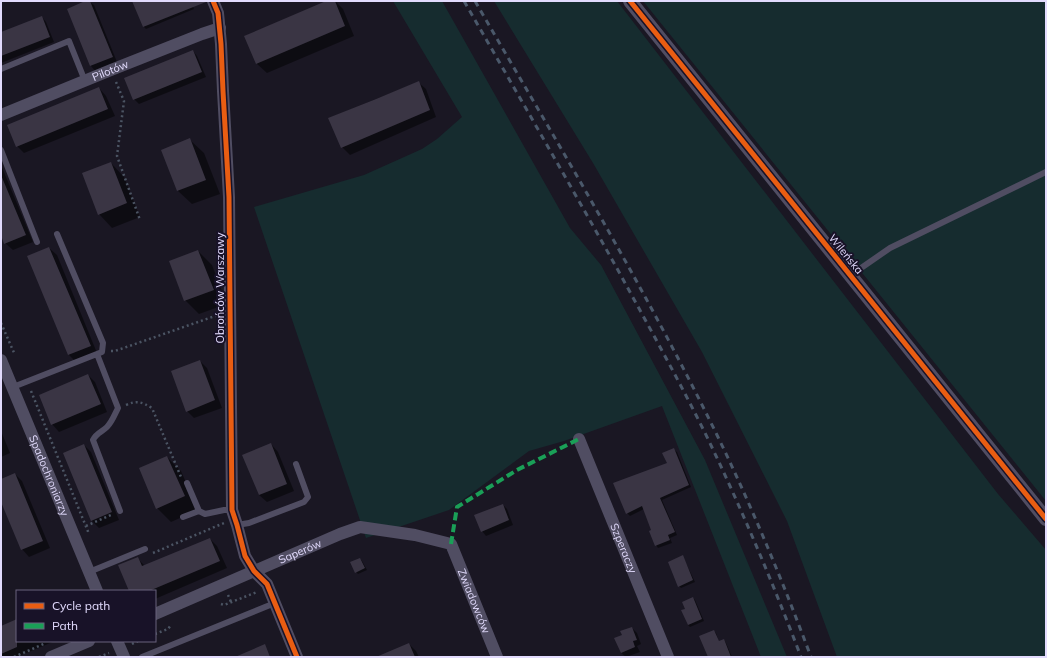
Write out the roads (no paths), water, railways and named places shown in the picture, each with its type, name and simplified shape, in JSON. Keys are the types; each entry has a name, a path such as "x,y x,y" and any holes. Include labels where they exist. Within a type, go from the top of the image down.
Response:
{"street":[{"name":"Obrońców Warszawy","path":"213,1 218,13 220,28 229,198 232,523 244,556 254,571 266,584 297,657"},
{"name":"Wileńska","path":"630,1 1046,520"},
{"name":"Pilotów","path":"1,115 85,80 220,28"},
{"name":"Spadochroniarzy","path":"1,360 97,590"},
{"name":"Szperaczy","path":"579,439 668,657"},
{"name":"Saperów","path":"156,614 340,534 360,527 415,535 451,544"},
{"name":"Zwiadowców","path":"451,544 498,657"},
{"path":"51,657 87,642"},
{"path":"117,642 124,657"}],"lane":[{"path":"1,69 69,41 85,80"},
{"path":"1,150 37,242"},
{"path":"851,275 890,248 1046,172"},
{"path":"57,234 103,343 99,353 118,408 106,428 95,435 93,440 120,511"},
{"path":"13,388 99,353"},
{"path":"232,523 249,523 304,502 308,497 296,464"},
{"path":"187,483 199,511 205,514 232,510"},
{"path":"183,517 199,511"},
{"path":"89,572 145,548"},
{"path":"142,657 275,603"}],"railway":[{"path":"464,1 619,272 697,418 721,466 745,520 801,657"},
{"path":"475,1 600,216 689,379 755,517 811,657"}]}
